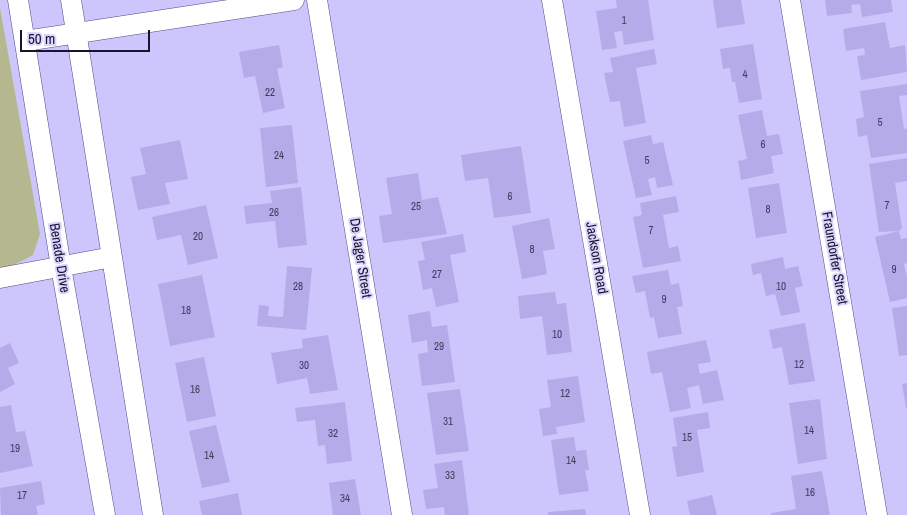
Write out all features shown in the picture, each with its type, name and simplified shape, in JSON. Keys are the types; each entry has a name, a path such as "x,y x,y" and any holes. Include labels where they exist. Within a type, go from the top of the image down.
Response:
{"street":[{"name":"Benade Drive","path":"18,0 61,267 105,515"},
{"path":"70,0 153,515"},
{"path":"25,41 294,0"},
{"name":"De Jager Street","path":"317,0 402,515"},
{"name":"Jackson Road","path":"552,0 640,515"},
{"name":"Fraundorfer Street","path":"790,0 877,515"},
{"path":"0,278 112,257"}],"green space":[{"path":"0,8 40,234 33,255 10,267 0,268"}],"building":[{"path":"616,0 648,0 654,40 624,45 622,31 614,32 617,48 602,50 596,11 617,8"},
{"path":"713,0 741,0 745,24 717,28"},
{"path":"825,0 891,0 893,12 862,17 860,4 851,5 852,13 827,16"},
{"path":"885,22 890,48 905,45 907,72 861,80 857,56 865,55 864,48 846,51 843,29"},
{"path":"753,44 762,99 739,103 735,82 732,82 730,68 723,69 720,49"},
{"path":"279,45 283,67 277,69 285,108 263,113 255,76 244,78 239,52"},
{"path":"654,49 657,64 636,68 646,123 624,127 620,101 610,102 604,73 613,72 610,58"},
{"path":"907,84 907,95 899,96 904,129 907,128 907,153 871,158 867,135 858,137 856,119 864,117 860,91"},
{"path":"762,110 767,136 779,134 783,154 771,156 774,173 741,180 738,161 747,159 738,115"},
{"path":"292,125 298,183 266,187 260,128"},
{"path":"651,135 653,144 663,142 673,185 657,188 655,177 648,179 652,195 636,198 623,141"},
{"path":"180,140 188,179 165,183 170,204 138,210 131,177 146,174 140,148"},
{"path":"521,146 531,213 494,218 488,178 465,181 461,155"},
{"path":"907,158 907,181 895,183 902,228 899,231 879,232 869,164"},
{"path":"418,173 422,200 438,197 447,234 383,243 379,216 392,214 386,178"},
{"path":"779,183 787,233 756,238 748,188"},
{"path":"301,187 307,245 278,248 275,221 246,224 244,206 272,203 270,191"},
{"path":"676,196 679,212 663,215 669,248 678,246 681,261 643,268 633,217 642,215 640,203"},
{"path":"206,205 218,258 188,265 181,235 157,240 152,217"},
{"path":"549,218 555,249 543,251 547,274 522,279 512,226"},
{"path":"899,231 901,239 907,238 907,263 904,264 907,277 907,298 890,302 875,237"},
{"path":"463,234 466,252 450,255 459,302 436,307 432,288 423,290 418,261 425,260 421,242"},
{"path":"783,257 785,269 798,266 803,286 795,288 800,312 781,316 775,294 766,296 761,273 753,275 751,264"},
{"path":"287,266 312,268 306,330 257,326 259,305 269,306 268,316 283,317"},
{"path":"668,270 671,285 679,283 683,306 677,307 682,334 658,338 654,317 650,318 645,291 636,293 632,276"},
{"path":"202,275 215,337 170,346 158,284"},
{"path":"555,292 557,304 566,303 572,352 547,355 542,316 520,319 518,296"},
{"path":"907,306 907,355 899,356 892,308"},
{"path":"430,311 432,327 447,325 455,382 422,386 418,354 428,352 427,340 412,343 408,315"},
{"path":"805,323 815,381 789,385 782,347 773,349 769,330"},
{"path":"328,335 338,390 310,394 307,378 277,384 271,353 303,348 302,339"},
{"path":"706,340 711,362 698,364 700,374 717,370 724,400 703,404 699,385 687,388 691,408 670,412 662,372 651,374 647,352"},
{"path":"10,343 19,363 8,368 15,384 0,392 0,348"},
{"path":"204,357 216,416 187,422 175,363"},
{"path":"578,376 585,422 556,427 557,434 543,436 539,409 551,407 547,380"},
{"path":"907,383 907,408 906,408 902,384"},
{"path":"460,389 469,451 436,455 427,393"},
{"path":"820,399 827,459 798,464 789,403"},
{"path":"345,402 352,461 327,464 325,445 318,446 315,420 297,422 295,408"},
{"path":"11,405 16,432 25,431 33,466 0,473 0,407"},
{"path":"708,412 710,428 697,430 704,472 677,477 672,447 677,446 673,418"},
{"path":"216,425 230,482 202,488 189,431"},
{"path":"574,437 576,451 586,450 589,470 585,470 589,491 559,495 551,440"},
{"path":"462,460 469,515 445,515 444,507 426,509 423,490 438,488 434,464"},
{"path":"822,471 830,515 771,515 771,513 796,509 791,476"},
{"path":"355,479 361,515 333,515 329,483"},
{"path":"41,481 45,504 36,506 38,515 1,515 0,488"},
{"path":"238,493 242,515 202,515 199,501"},
{"path":"712,495 717,515 690,515 687,501"},
{"path":"585,509 586,515 548,515 548,512"}]}
